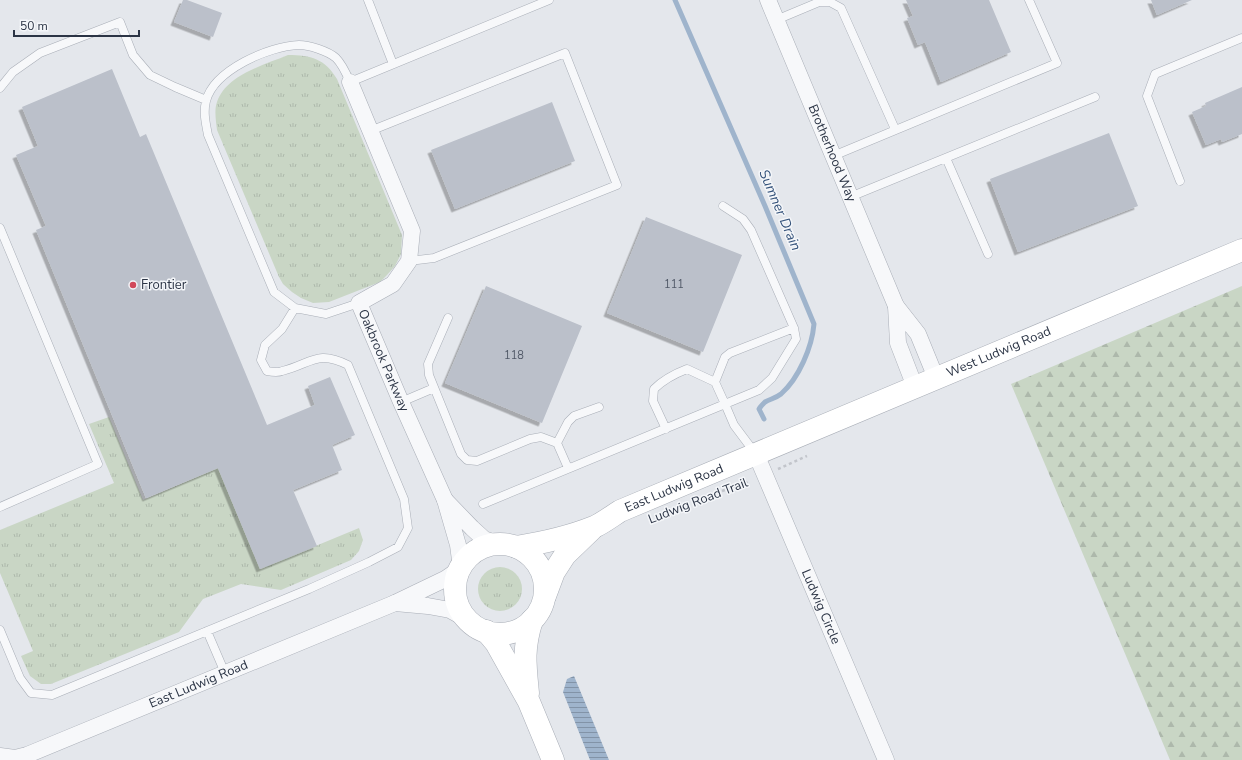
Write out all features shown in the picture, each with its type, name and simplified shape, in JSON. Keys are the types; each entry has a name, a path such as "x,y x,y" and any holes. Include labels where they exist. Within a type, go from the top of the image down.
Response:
{"main road":[{"name":"West Ludwig Road","path":"756,454 1242,250"},
{"name":"East Ludwig Road","path":"508,546 535,544 555,540 594,526 620,511 756,454"},
{"name":"East Ludwig Road","path":"545,596 554,572 565,555 594,526"},
{"path":"529,702 525,658 526,636 532,620 540,609 545,596 545,584 542,572 536,561 527,553 508,546 490,545 468,557 456,578 456,588 457,600 461,611 468,620 486,632 501,634 512,632 523,627 532,620"},
{"path":"486,632 496,643 529,702 553,760"}],"street":[{"name":"Brotherhood Way","path":"768,0 896,306 918,334 936,378"},
{"name":"Oakbrook Parkway","path":"350,82 412,231 409,261 393,284 359,303 400,402 444,500 458,545 461,568"},
{"name":"Brotherhood Way","path":"896,306 898,343 915,387"},
{"name":"Ludwig Circle","path":"756,454 886,760"},
{"name":"Oakbrook Parkway","path":"444,500 484,539 508,546"},
{"name":"East Ludwig Road","path":"0,756 15,758 27,755 396,603 445,579 461,568"},
{"name":"East Ludwig Road","path":"396,603 450,610 468,620"}],"lane":[{"path":"368,0 393,64"},
{"path":"359,303 326,314 295,308 274,292 208,135 204,118 206,100 214,87 223,76 235,66 270,51 286,46 301,45 320,49 336,58 350,82 549,0"},
{"path":"833,156 1057,63 1029,0"},
{"path":"776,20 819,2 830,2 841,8 896,130"},
{"path":"0,88 13,72 40,53 120,22 133,55 150,74 175,87 206,100"},
{"path":"1180,181 1147,96 1155,74 1242,38"},
{"path":"370,131 565,53 617,184 434,258 409,261"},
{"path":"850,198 1095,97"},
{"path":"946,158 988,254"},
{"path":"483,504 759,390 772,378 796,339 794,328 751,230 743,219 723,206"},
{"path":"0,228 98,464 0,507"},
{"path":"0,630 20,678 31,694 52,695 369,562 398,547 408,528 404,499 348,365 336,359 318,358 281,372 267,372 261,360 265,345 282,329 295,308"},
{"path":"448,318 428,364 429,375 461,454 467,460 477,461 530,439 541,437 557,443 568,468"},
{"path":"715,382 725,356 794,328"},
{"path":"666,429 653,401 654,389 668,376 687,369 715,382 734,425 756,454"},
{"path":"400,402 434,388"},
{"path":"557,443 568,422 574,416 599,406"},
{"path":"207,631 225,673"}],"path":[{"path":"778,469 807,456"},
{"name":"Ludwig Road Trail","path":"721,491 754,479"}],"green space":[{"path":"288,55 310,57 317,60 328,67 337,79 402,235 401,254 395,266 380,282 329,302 313,303 301,298 283,284 217,130 216,105 222,93 229,85 247,72"},
{"path":"1242,286 1242,760 1170,760 1011,384"},
{"path":"109,417 143,500 218,468 260,569 359,528 363,540 359,551 351,560 281,590 241,584 203,599 179,632 51,684 41,684 30,676 21,656 33,651 0,573 0,530 114,483 89,424"},
{"path":"500,567 512,571 518,577 522,589 518,601 512,607 500,611 488,607 482,601 478,589 482,577 488,571"}],"water":[{"path":"574,676 609,760 590,760 563,692 567,679"}],"building":[{"path":"183,0 187,0 222,13 213,37 174,22"},
{"path":"906,0 989,0 1011,52 941,82 925,42 918,45 907,18 913,16"},
{"path":"1151,0 1192,0 1157,15"},
{"name":"Frontier","path":"112,69 140,137 146,134 267,425 315,405 308,386 330,377 355,435 332,445 342,470 293,490 317,546 260,569 218,468 146,498 36,230 46,226 16,155 38,146 22,107"},
{"path":"1242,87 1242,134 1222,142 1221,139 1206,145 1192,112 1206,106 1205,103"},
{"path":"552,102 575,161 455,209 431,150"},
{"path":"1109,133 1138,206 1018,252 990,179"},
{"path":"646,217 742,255 703,352 607,313"},
{"path":"486,286 582,326 542,423 445,383"}],"waterway":[{"name":"Sumner Drain","path":"675,0 765,206 814,324 811,342 799,371 781,394 765,402 759,409 764,419"}],"place":[{"name":"Frontier","path":"133,285"}]}
